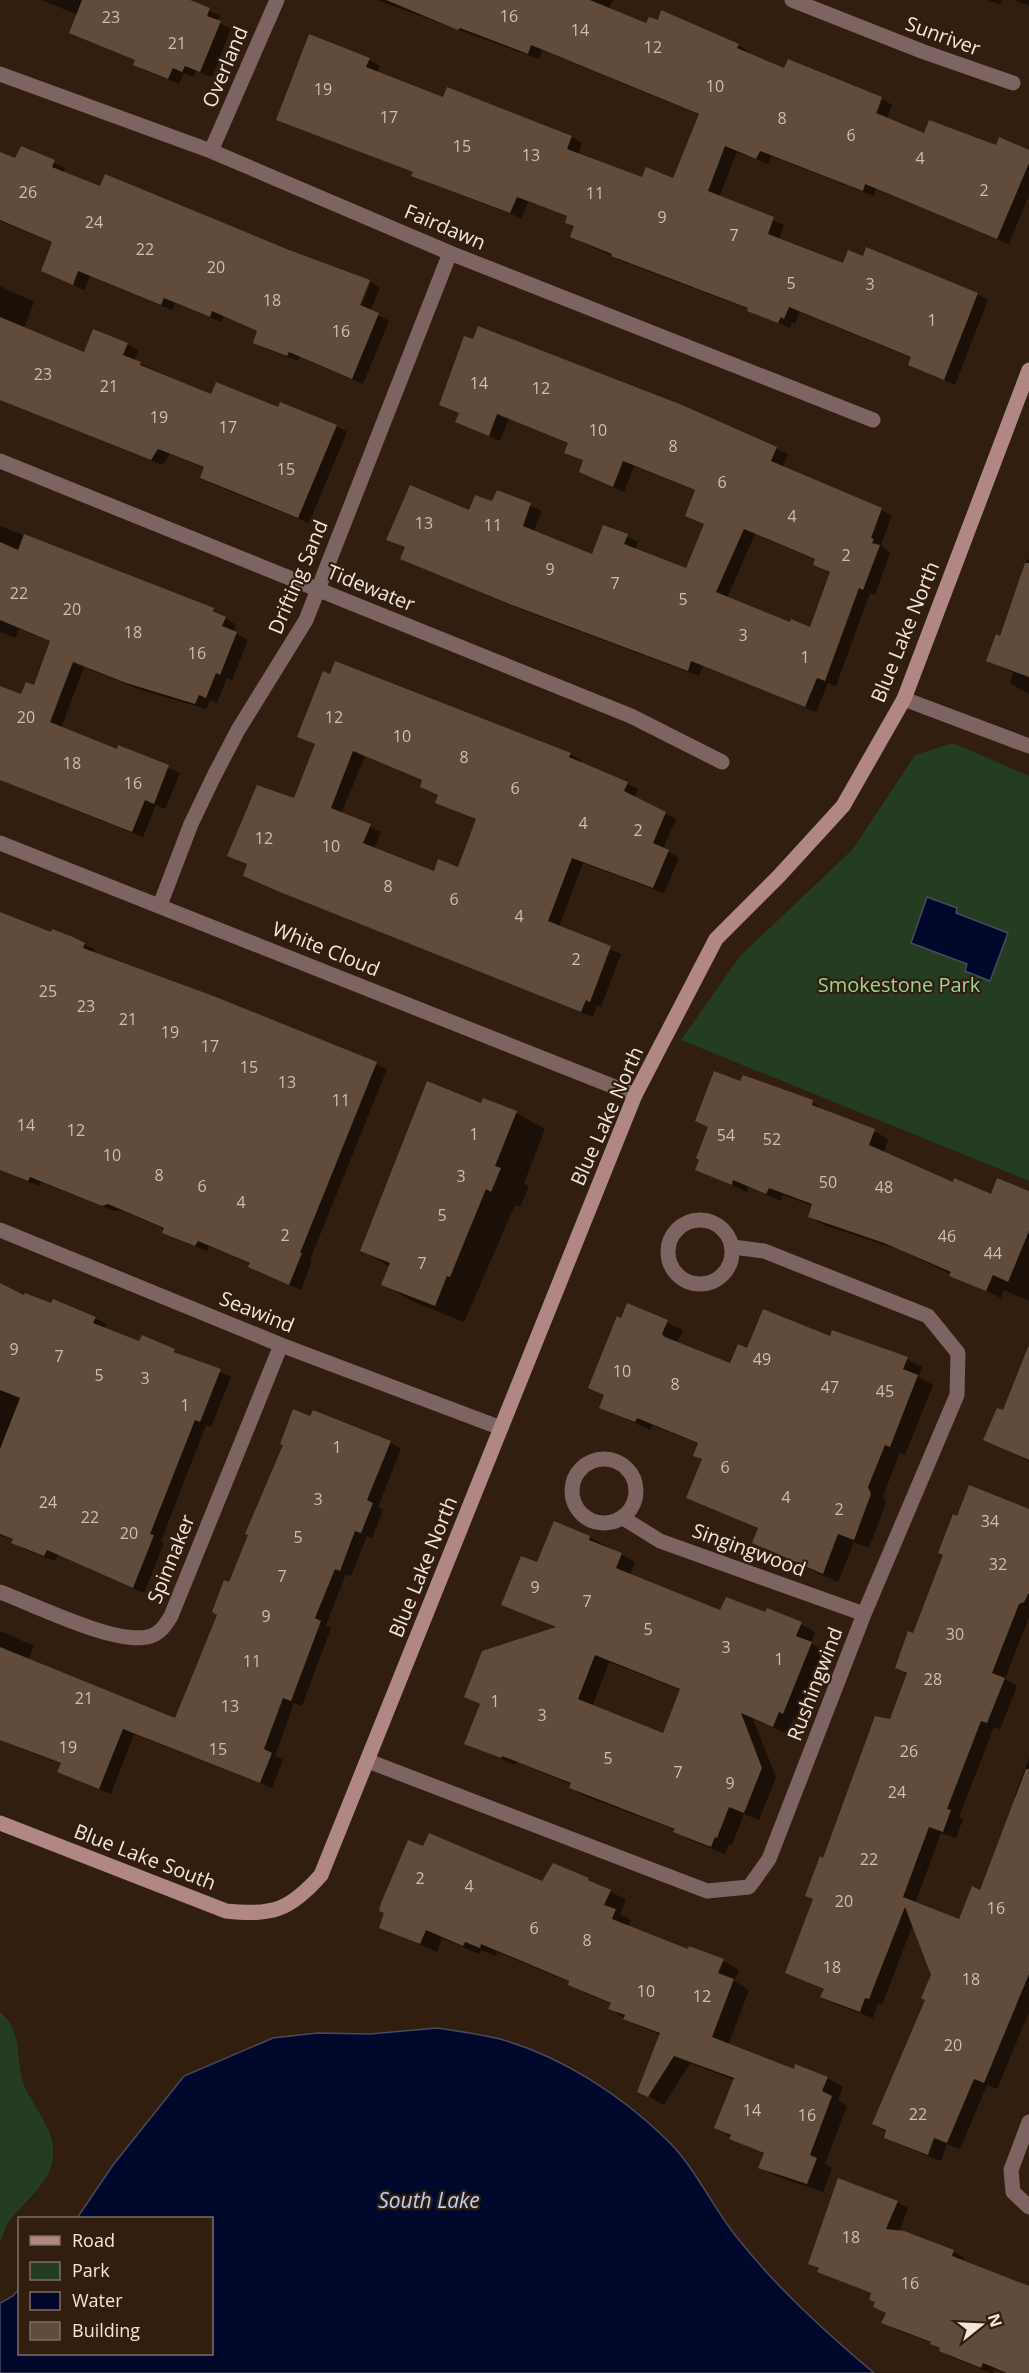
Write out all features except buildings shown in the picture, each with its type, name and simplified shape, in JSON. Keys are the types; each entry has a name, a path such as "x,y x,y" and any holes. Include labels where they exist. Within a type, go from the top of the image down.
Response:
{"street":[{"name":"Overland","path":"211,151 277,0"},
{"name":"Sunriver","path":"792,0 924,52 1012,83"},
{"name":"Fairdawn","path":"0,74 211,151 450,253 873,420"},
{"name":"Drifting Sand","path":"160,905 191,824 214,776 238,730 300,632 450,253"},
{"name":"Blue Lake North","path":"278,1910 301,1897 321,1875 635,1095 716,939 779,876 843,806 904,699 1029,369"},
{"name":"Tidewater","path":"0,461 631,716 722,762"},
{"path":"904,699 1029,746"},
{"name":"White Cloud","path":"0,843 635,1095"},
{"path":"710,1221 721,1227 729,1236 732,1247 728,1270 708,1284 685,1281 669,1263 670,1239 677,1229 687,1222 710,1221"},
{"name":"Seawind","path":"0,1230 281,1345 501,1428"},
{"name":"Rushingwind","path":"368,1761 707,1891 748,1887 769,1859 864,1614 957,1395 958,1353 928,1316 764,1251 732,1247"},
{"name":"Spinnaker","path":"0,1592 109,1634 129,1639 149,1637 163,1629 171,1617 281,1345"},
{"path":"602,1459 614,1460 625,1466 632,1475 636,1487 635,1499 622,1518 612,1523 600,1524 589,1520 573,1502 574,1479 590,1462 602,1459"},
{"name":"Singingwood","path":"622,1518 660,1541 864,1614"},
{"name":"Blue Lake South","path":"0,1823 226,1911 251,1914 278,1910"},
{"path":"1029,2122 1011,2170 1013,2192 1029,2208"}],"green space":[{"name":"Smokestone Park","path":"953,743 1029,776 1029,1181 681,1040 740,956 853,849 915,755"},
{"path":"0,2012 11,2025 14,2033 21,2075 48,2129 53,2148 53,2159 45,2179 9,2221 0,2243"}],"water":[{"path":"927,897 957,908 956,913 1008,933 990,981 965,971 967,964 911,943"},
{"name":"South Lake","path":"437,2028 500,2039 545,2056 610,2093 630,2107 676,2149 727,2224 767,2273 819,2325 874,2373 0,2373 0,2303 13,2296 18,2290 18,2355 213,2355 213,2217 78,2217 113,2165 184,2076 273,2038 317,2033 370,2034"}]}
